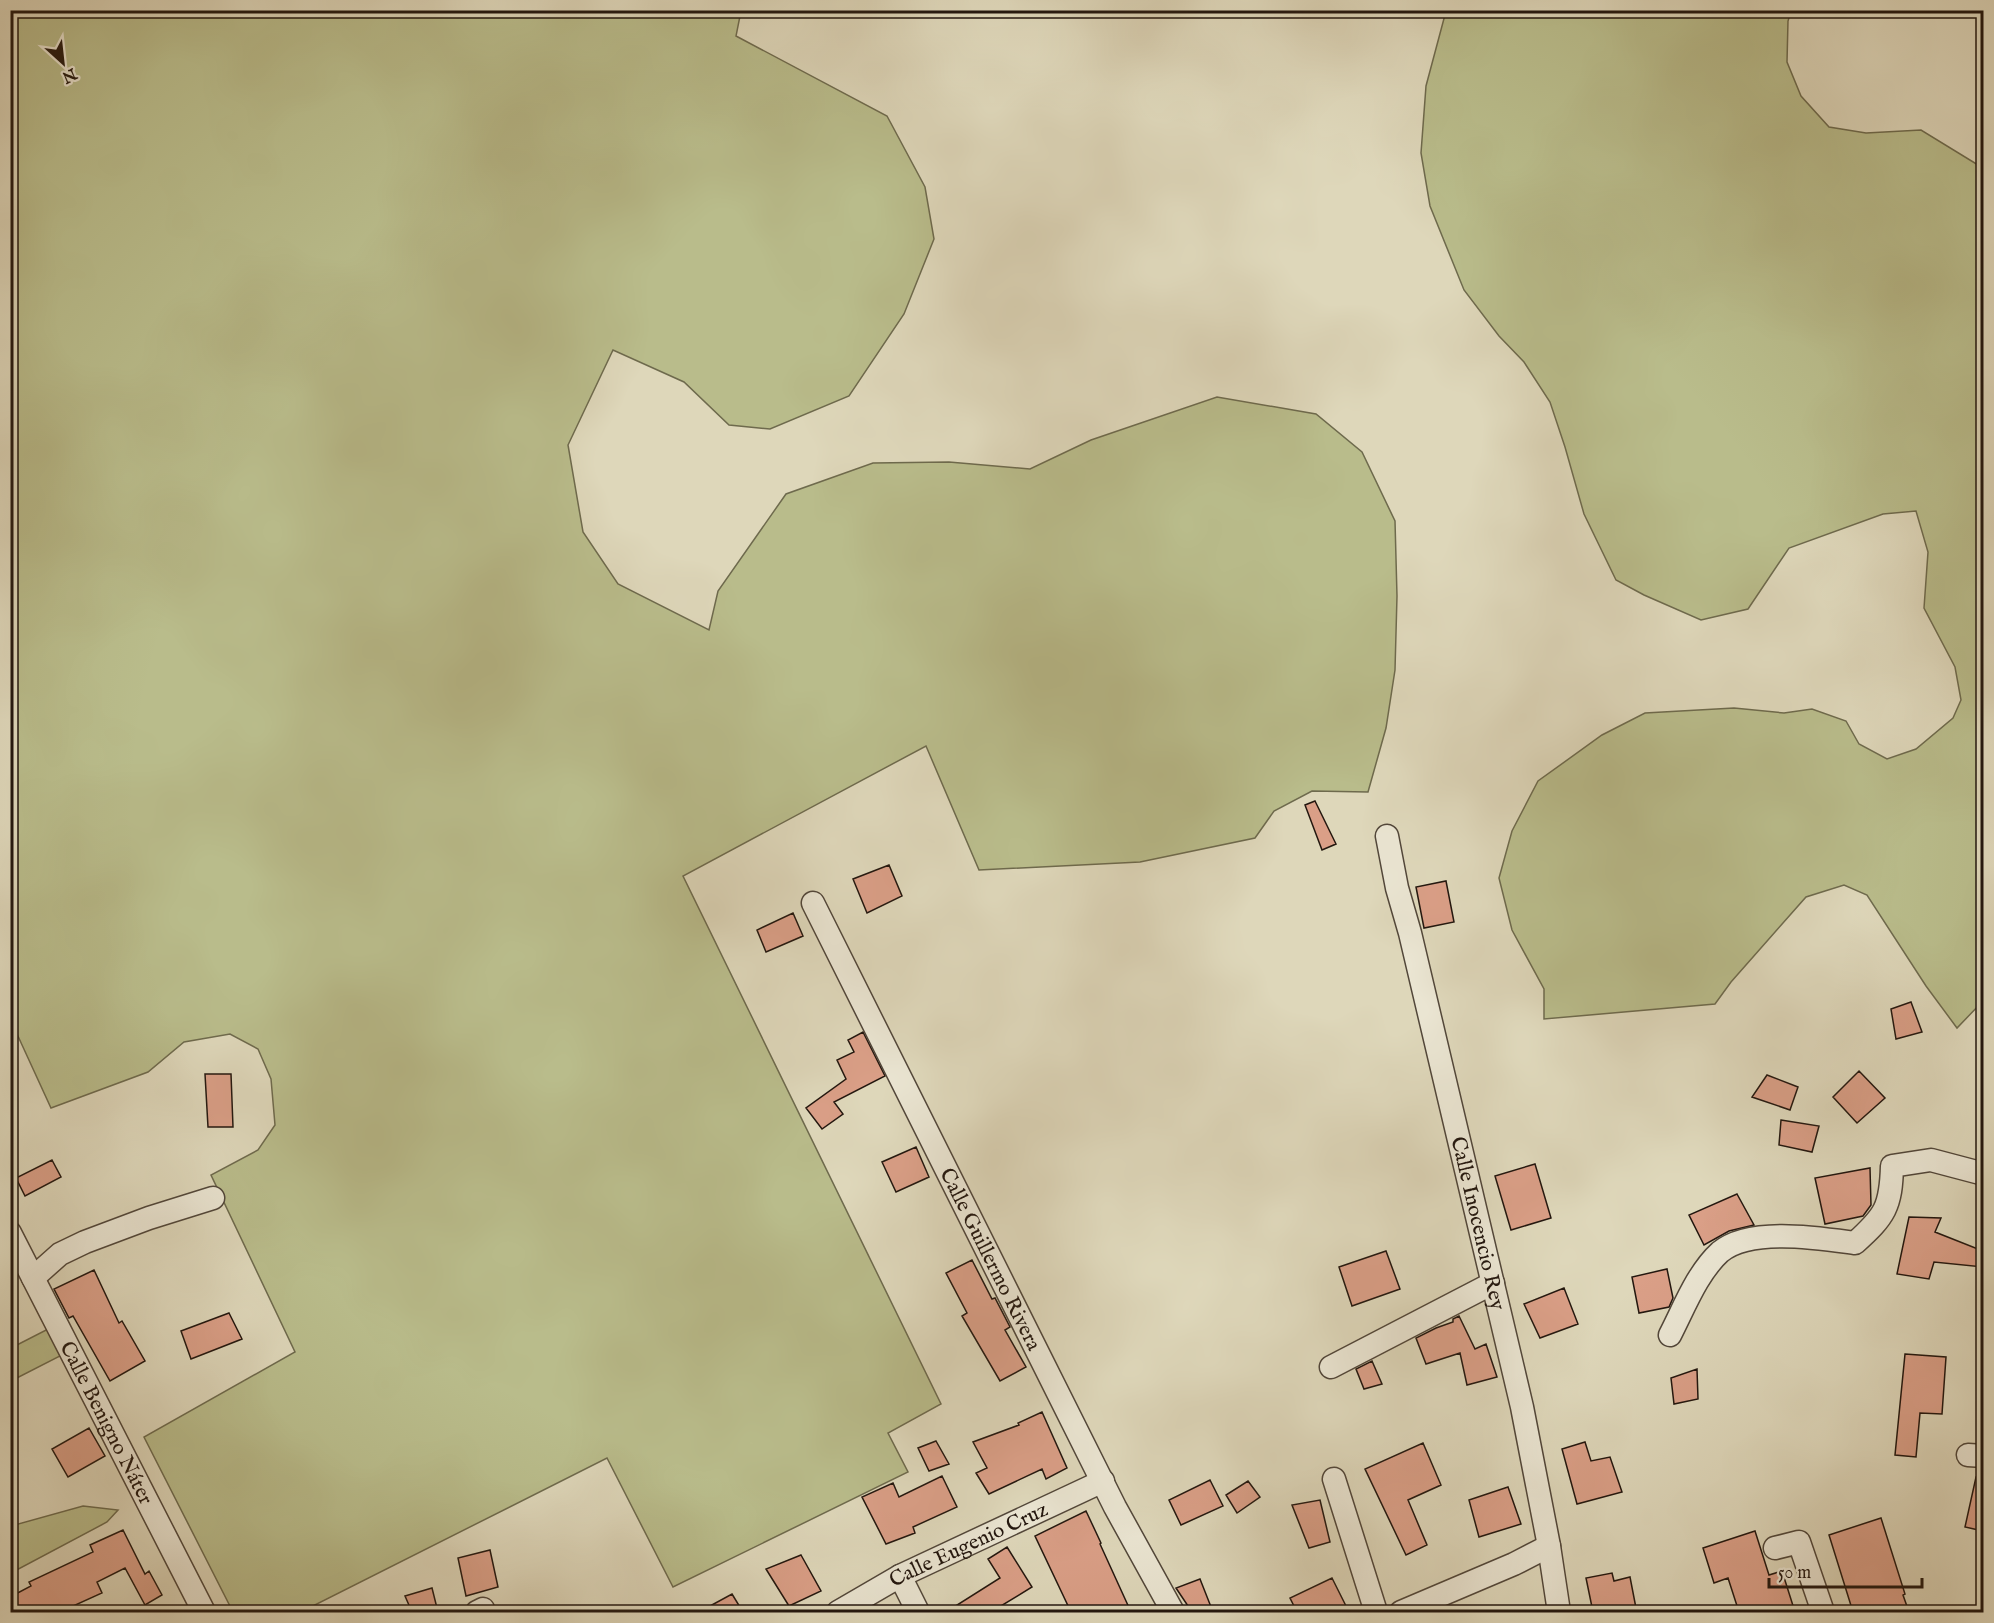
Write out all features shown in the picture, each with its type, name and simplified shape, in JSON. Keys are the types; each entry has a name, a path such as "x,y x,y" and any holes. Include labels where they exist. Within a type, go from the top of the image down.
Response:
{"street":[{"name":"Calle Inocencio Rey","path":"1387,836 1397,888 1413,945 1522,1407 1549,1546 1559,1612"},
{"name":"Calle Guillermo Rivera","path":"813,903 1102,1481 1173,1612"},
{"path":"1670,1335 1702,1274 1720,1252 1738,1242 1767,1236 1833,1239 1855,1243 1878,1222 1890,1198 1892,1166 1930,1160 1983,1174"},
{"path":"33,1278 60,1254 84,1242 213,1198"},
{"name":"Calle Benigno Náter","path":"10,1233 204,1612"},
{"path":"1331,1367 1493,1283"},
{"path":"1334,1479 1376,1612"},
{"name":"Calle Eugenio Cruz","path":"838,1612 900,1576 1102,1481"},
{"path":"1774,1548 1799,1542 1823,1612"},
{"path":"1401,1612 1549,1546"},
{"path":"900,1576 918,1612"}],"green space":[{"path":"11,11 741,11 736,36 887,116 925,187 934,239 904,314 849,396 770,429 729,425 684,382 613,350 568,445 583,532 618,584 709,630 718,591 786,494 873,463 949,462 1030,469 1091,440 1217,397 1316,414 1362,452 1395,521 1397,596 1395,670 1386,728 1368,792 1312,791 1274,811 1255,838 1140,862 979,870 926,746 683,876 941,1404 888,1433 908,1472 673,1587 607,1458 301,1612 233,1612 144,1437 295,1352 211,1175 258,1150 275,1125 271,1079 258,1049 230,1034 184,1042 148,1072 51,1108 17,1034 11,1037"},
{"path":"1446,11 1791,11 1788,21 1787,62 1801,96 1829,127 1866,133 1921,130 1983,168 1983,1001 1957,1028 1926,986 1867,895 1844,885 1806,897 1731,982 1715,1004 1544,1019 1544,989 1512,930 1499,878 1512,831 1538,781 1602,735 1645,713 1734,708 1784,713 1812,709 1846,721 1859,744 1887,759 1916,749 1953,718 1961,700 1955,667 1924,608 1928,552 1916,511 1883,514 1789,548 1748,609 1701,620 1616,580 1584,514 1550,402 1524,362 1499,336 1464,290 1430,206 1421,153 1426,86"},
{"path":"50,1328 62,1355 11,1381 11,1348"},
{"path":"83,1506 118,1510 107,1522 11,1573 11,1526"}],"building":[{"path":"1315,801 1336,844 1322,850 1305,805"},
{"path":"889,865 902,896 867,913 853,879"},
{"path":"1446,881 1454,922 1424,928 1416,887"},
{"path":"793,913 803,936 766,952 757,930"},
{"path":"1911,1002 1922,1032 1896,1039 1891,1009"},
{"path":"863,1032 885,1076 834,1102 843,1114 822,1129 806,1108 846,1079 837,1060 854,1052 848,1040"},
{"path":"1859,1071 1885,1098 1857,1123 1833,1097"},
{"path":"205,1074 231,1074 233,1127 208,1127"},
{"path":"1767,1075 1798,1087 1790,1110 1752,1097"},
{"path":"1781,1120 1819,1126 1812,1152 1779,1145"},
{"path":"916,1147 929,1177 896,1192 882,1162"},
{"path":"52,1160 61,1177 25,1196 16,1178"},
{"path":"1535,1164 1551,1218 1511,1230 1495,1176"},
{"path":"1870,1168 1871,1205 1863,1216 1825,1224 1815,1178"},
{"path":"1737,1194 1754,1225 1729,1231 1704,1245 1689,1215"},
{"path":"1909,1217 1941,1218 1935,1232 1983,1251 1983,1267 1934,1262 1929,1279 1897,1274"},
{"path":"1386,1251 1400,1289 1352,1306 1339,1267"},
{"path":"972,1260 992,1299 995,1298 1010,1327 1005,1330 1026,1367 1000,1381 962,1316 967,1313 946,1273"},
{"path":"1667,1269 1673,1298 1669,1307 1639,1313 1632,1277"},
{"path":"94,1270 119,1323 122,1321 145,1361 110,1381 73,1316 69,1318 54,1289"},
{"path":"1564,1288 1578,1324 1540,1338 1524,1304"},
{"path":"229,1313 242,1339 191,1359 181,1331"},
{"path":"1459,1316 1475,1349 1486,1344 1497,1377 1467,1385 1460,1353 1426,1364 1416,1338 1453,1322 1453,1319"},
{"path":"1905,1354 1946,1357 1942,1414 1920,1413 1916,1457 1895,1455"},
{"path":"1372,1361 1382,1384 1364,1389 1356,1369"},
{"path":"1697,1369 1698,1399 1674,1404 1671,1378"},
{"path":"1042,1412 1067,1468 1046,1479 1042,1469 989,1494 976,1473 987,1468 973,1442 1019,1425 1018,1423"},
{"path":"89,1428 105,1456 68,1477 52,1449"},
{"path":"936,1441 949,1464 929,1471 918,1448"},
{"path":"1585,1442 1591,1461 1610,1457 1622,1492 1577,1504 1562,1449"},
{"path":"1423,1443 1441,1485 1408,1500 1427,1545 1406,1555 1365,1469"},
{"path":"942,1476 957,1507 913,1527 915,1533 886,1544 862,1497 893,1483 899,1497"},
{"path":"1976,1477 1983,1478 1983,1531 1965,1527"},
{"path":"1210,1480 1223,1506 1181,1525 1169,1500"},
{"path":"1248,1481 1260,1497 1237,1513 1226,1495"},
{"path":"1508,1487 1521,1524 1479,1537 1469,1500"},
{"path":"1320,1500 1330,1542 1309,1548 1292,1505"},
{"path":"1086,1511 1131,1612 1071,1612 1035,1536"},
{"path":"1881,1518 1909,1612 1853,1612 1829,1535"},
{"path":"123,1530 145,1574 149,1571 162,1595 145,1605 125,1568 97,1582 102,1593 60,1612 10,1612 10,1597 31,1586 29,1582 93,1552 90,1545"},
{"path":"1755,1531 1769,1575 1782,1571 1795,1612 1739,1612 1728,1578 1714,1583 1703,1548"},
{"path":"1007,1547 1032,1587 991,1612 946,1612 1000,1578 988,1559"},
{"path":"490,1550 498,1587 466,1596 458,1558"},
{"path":"801,1555 821,1591 789,1606 766,1569"},
{"path":"1612,1573 1614,1581 1630,1577 1636,1608 1615,1612 1593,1612 1586,1578"},
{"path":"1332,1578 1349,1612 1297,1612 1290,1598"},
{"path":"1200,1579 1213,1612 1192,1612 1176,1588"},
{"path":"432,1588 438,1612 412,1612 405,1596"},
{"path":"732,1594 743,1612 699,1612"}]}
